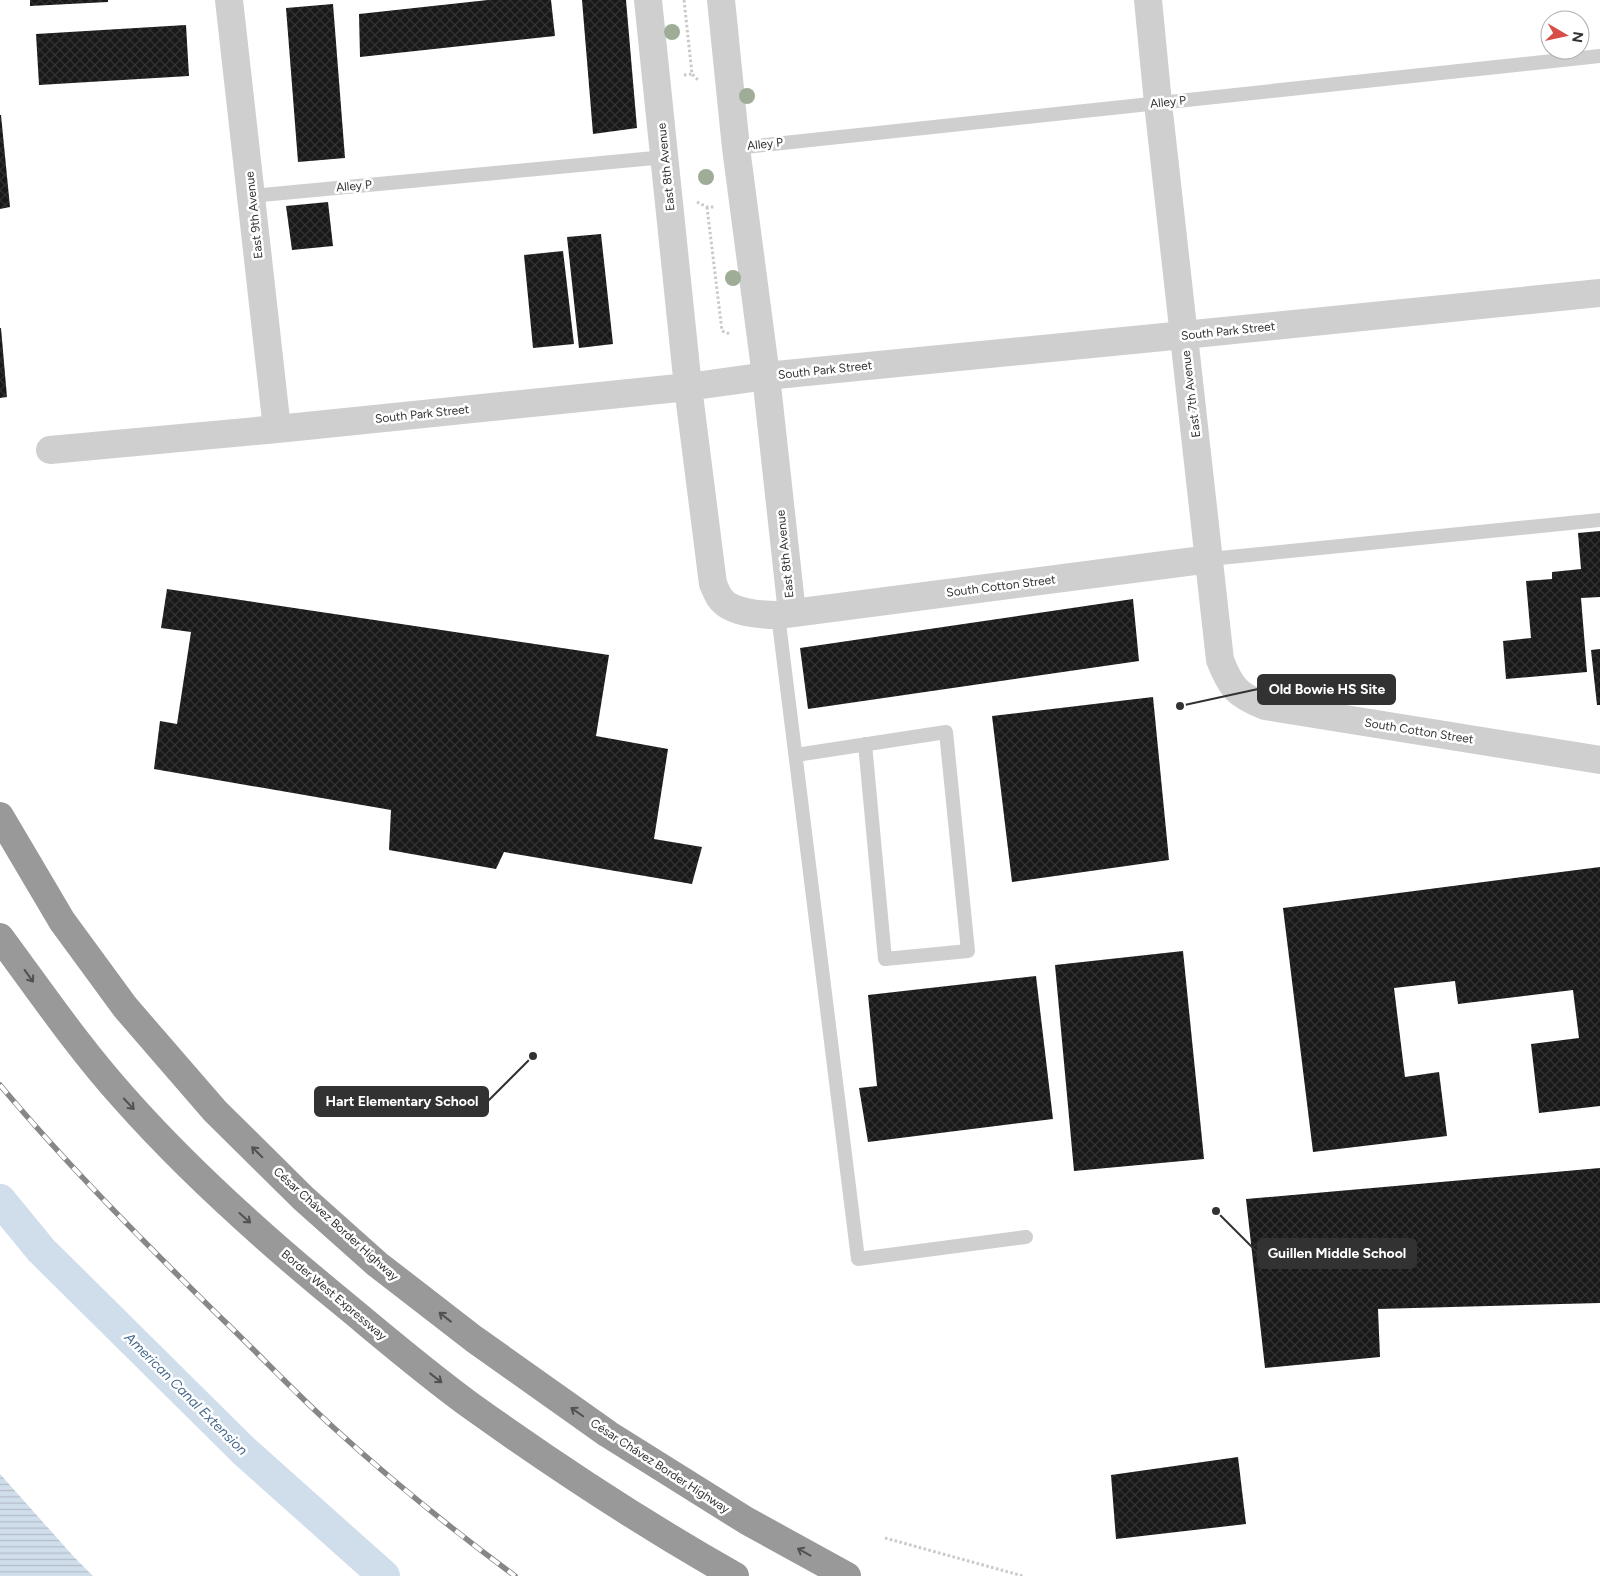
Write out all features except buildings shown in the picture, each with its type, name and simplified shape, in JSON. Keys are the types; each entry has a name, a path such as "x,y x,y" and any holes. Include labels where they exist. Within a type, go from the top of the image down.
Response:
{"highway":[{"name":"César Chávez Border Highway","path":"0,816 62,921 125,1007 215,1110 311,1204 377,1264 474,1339 608,1434 746,1521 847,1576"},
{"name":"Border West Expressway","path":"0,937 69,1032 123,1097 195,1173 307,1274 473,1407 587,1486 704,1559 735,1576"}],"street":[{"name":"East 9th Avenue","path":"229,0 277,429"},
{"name":"East 8th Avenue","path":"648,0 688,387 713,584 721,600 736,609 759,614 785,614 766,376 736,148 721,0"},
{"name":"East 7th Avenue","path":"1148,0 1220,660 1227,679 1240,694"},
{"name":"South Park Street","path":"50,450 277,429 688,387 766,376 1600,293"},
{"name":"South Cotton Street","path":"785,614 1210,559"},
{"name":"South Cotton Street","path":"1240,694 1265,706 1600,760"}],"lane":[{"name":"Alley P","path":"736,148 1600,56"},
{"name":"Alley P","path":"252,196 665,157"},
{"path":"1210,559 1600,520"},
{"path":"785,614 796,756 858,1259 1026,1237"},
{"path":"796,756 865,744 946,732 968,950 885,958 865,744"}],"path":[{"path":"684,0 692,74 703,84"},
{"path":"677,76 692,74"},
{"path":"691,202 699,202 707,207 722,207"},
{"path":"707,207 722,331 738,336"},
{"path":"885,1538 1023,1576"}],"water":[{"path":"0,1474 74,1557 93,1576 0,1576"}],"waterway":[{"name":"American Canal Extension","path":"0,1200 41,1250 244,1451 384,1576"}],"railway":[{"path":"0,1085 106,1203 319,1414 400,1486 515,1576"}],"place":[{"name":"Old Bowie HS Site","path":"1180,706"},
{"name":"Hart Elementary School","path":"533,1056"},
{"name":"Guillen Middle School","path":"1216,1211"}]}
